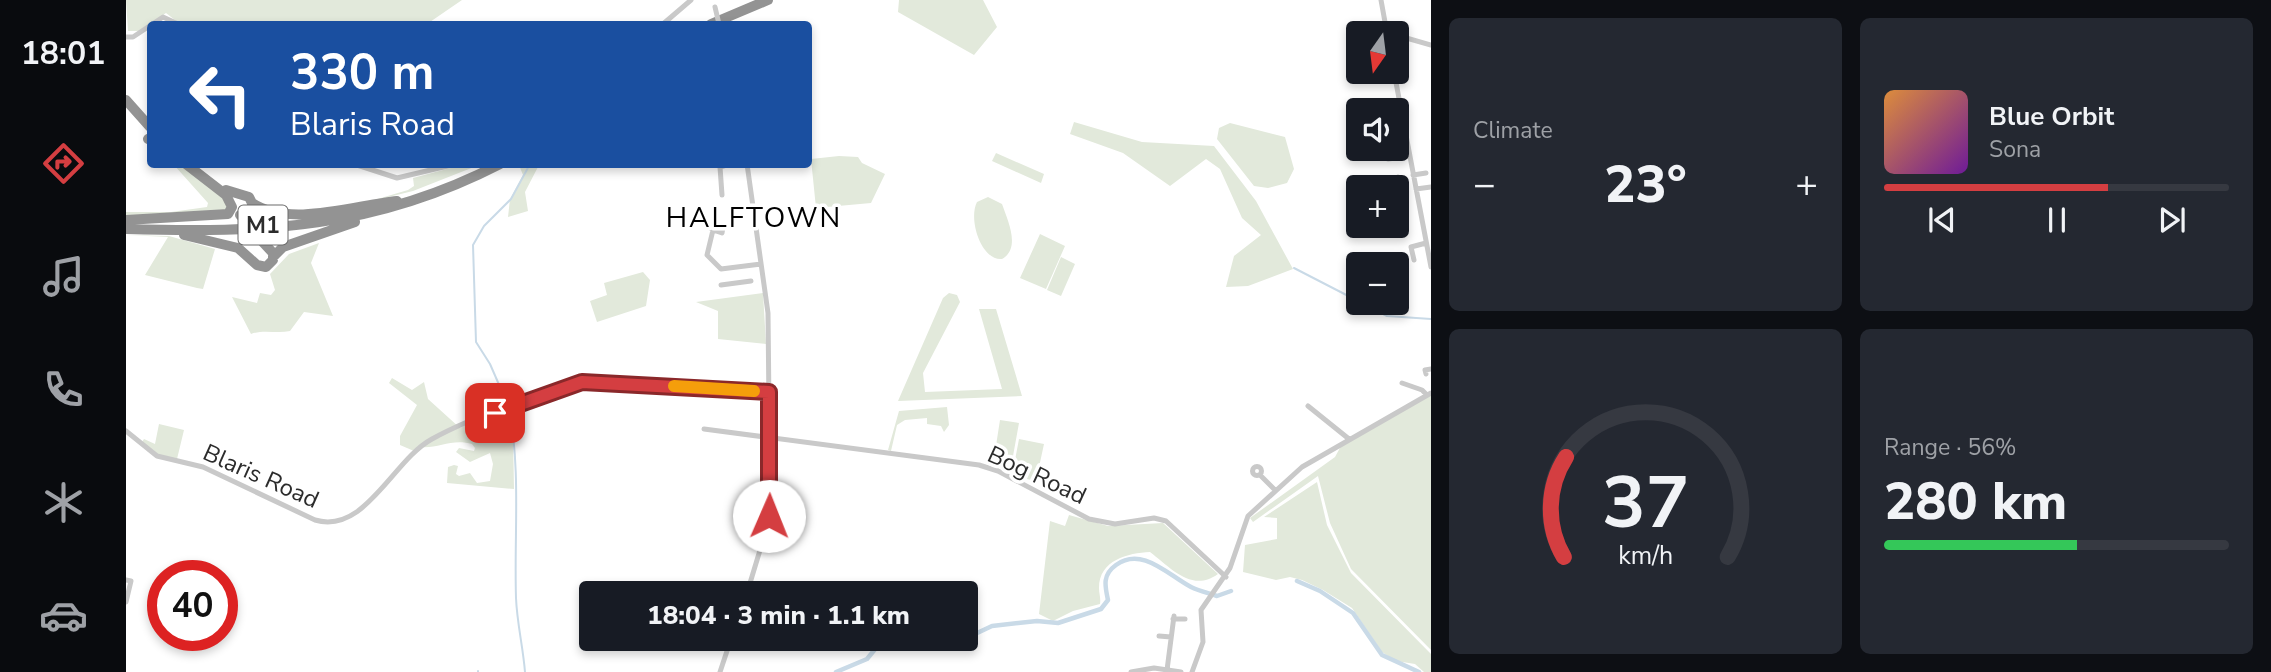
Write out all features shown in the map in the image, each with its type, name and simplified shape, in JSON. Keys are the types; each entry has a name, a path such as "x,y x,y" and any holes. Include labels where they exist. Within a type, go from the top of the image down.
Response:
{"highway":[{"path":"708,21 756,0"},
{"path":"717,21 768,0"},
{"path":"126,93 147,118"},
{"path":"126,100 147,127"},
{"path":"191,168 233,201"},
{"path":"126,226 228,214 233,201 247,195 252,206 246,220 233,201 196,168"},
{"name":"M1","path":"394,205 479,168"},
{"name":"M1","path":"126,226 274,229 323,223 449,189 492,168"},
{"path":"252,206 267,210 314,213 394,205"},
{"path":"273,257 255,236 254,255 257,265 266,267 283,247 394,205"},
{"path":"126,226 231,245 254,255"},
{"path":"254,255 265,246"}],"street":[{"path":"666,21 691,0"},
{"path":"1381,0 1386,21"},
{"path":"714,4 718,21"},
{"path":"126,37 133,37 147,29"},
{"path":"1409,38 1431,44"},
{"path":"1396,84 1431,267"},
{"path":"366,168 397,178 439,168"},
{"path":"720,168 722,192 732,189"},
{"path":"748,168 768,313 769,392 769,516 750,581"},
{"path":"1409,180 1426,173"},
{"path":"1416,189 1431,187"},
{"path":"704,224 721,233 723,227"},
{"path":"713,230 707,247 709,257 721,270 761,264"},
{"path":"1413,261 1411,247 1426,243"},
{"path":"740,267 742,282"},
{"path":"721,285 751,281"},
{"name":"Blaris Road","path":"126,430 156,456 198,465 314,520 331,523 351,517 432,438 572,385 599,382 769,392"},
{"path":"1404,383 1428,392"},
{"path":"1192,672 1203,642 1200,614 1226,577 1236,554 1242,526 1275,490 1302,467 1428,392"},
{"path":"1308,406 1339,428 1349,439"},
{"name":"Bog Road","path":"705,429 979,465 998,471 1089,520 1115,524 1161,519 1178,530 1226,577"},
{"path":"1260,475 1275,490"},
{"path":"126,580 131,582 126,602"},
{"path":"1167,670 1173,617 1185,619"},
{"path":"1160,637 1171,637"},
{"path":"720,672 727,651"},
{"path":"1132,672 1181,672"}],"shaded area":[{"path":"126,0 462,0 431,21 176,21 166,13 154,21 147,21 147,26 140,31 128,31"},
{"path":"899,0 983,0 997,27 974,55 898,12"},
{"path":"1074,122 1142,142 1214,146 1256,201 1293,269 1248,286 1226,287 1234,256 1261,235 1242,218 1220,169 1206,159 1170,186 1123,153 1070,134"},
{"path":"1230,123 1285,137 1294,169 1287,183 1268,188 1254,186 1217,139 1219,128"},
{"path":"996,153 1044,174 1041,183 992,161"},
{"path":"858,157 862,163 885,174 871,203 816,208 812,159"},
{"path":"177,168 186,168 225,198 229,211 126,216 126,212 171,212 207,207 208,203"},
{"path":"451,168 471,168 413,191 364,203 408,190 414,186 413,178"},
{"path":"520,168 537,168 525,192 528,211 508,217 510,199 523,175"},
{"path":"988,197 1002,204 1010,226 1011,248 1002,259 988,253 975,228 977,202"},
{"path":"1040,234 1065,246 1046,289 1020,278"},
{"path":"126,235 169,236 215,249 203,289 145,275 168,237"},
{"path":"319,243 311,263 333,316 304,312 290,331 251,334 232,297 257,303 260,293 271,295 275,290 270,274 289,254"},
{"path":"1061,257 1075,264 1061,296 1047,290"},
{"path":"643,272 650,280 646,306 597,322 590,301 607,295 604,283"},
{"path":"763,293 766,344 718,339 718,311 696,302"},
{"path":"949,293 957,295 960,302 923,373 925,392 1002,389 979,309 996,309 1022,396 898,401 943,298"},
{"path":"392,378 412,390 424,382 428,399 460,428 478,419 478,414 507,407 513,435 514,489 447,483 448,467 454,465 458,466 456,474 459,476 470,473 477,483 490,481 493,464 490,453 470,462 456,452 459,448 474,451 472,444 452,443 420,447 414,451 400,445 400,436 417,405 389,383"},
{"path":"1431,395 1431,650 1351,569 1330,523 1318,476 1253,522 1250,518 1335,457 1341,446"},
{"path":"947,407 949,425 944,432 941,426 927,424 927,418 905,420 897,425 891,451 888,450 899,411"},
{"path":"1000,420 1019,423 1013,456 995,452"},
{"path":"159,424 184,430 177,459 160,456 142,442 144,439 155,444"},
{"path":"1019,439 1044,444 1036,481 1012,476"},
{"path":"1317,482 1327,525 1351,573 1431,654 1431,672 1424,672 1415,664 1396,661 1382,652 1352,608 1323,590 1290,577 1276,580 1243,572 1245,545 1277,539 1277,518 1264,517"},
{"path":"1069,515 1108,526 1163,523 1218,574 1199,581 1191,580 1174,571 1150,552 1124,556 1109,565 1100,578 1100,604 1073,611 1053,621 1039,614 1050,521 1065,526"}],"waterway":[{"path":"507,403 490,364 476,342 473,245 484,226 511,199 528,168"},
{"path":"1294,268 1346,295"},
{"path":"1385,315 1431,319"},
{"path":"509,409 516,479 516,598 525,672"},
{"path":"978,633 992,626 1037,621 1058,623 1101,609 1108,600 1108,573 1126,560 1145,560 1155,564 1200,591 1217,596 1231,591"},
{"path":"1297,581 1320,591 1353,613 1382,655 1419,672"},
{"path":"836,672 867,659 874,651"}],"slow traffic":[{"path":"674,386 754,391"}],"district":[{"name":"HALFTOWN","path":"754,218"}],"route":[{"path":"495,413 582,382 769,392 769,516"}]}
